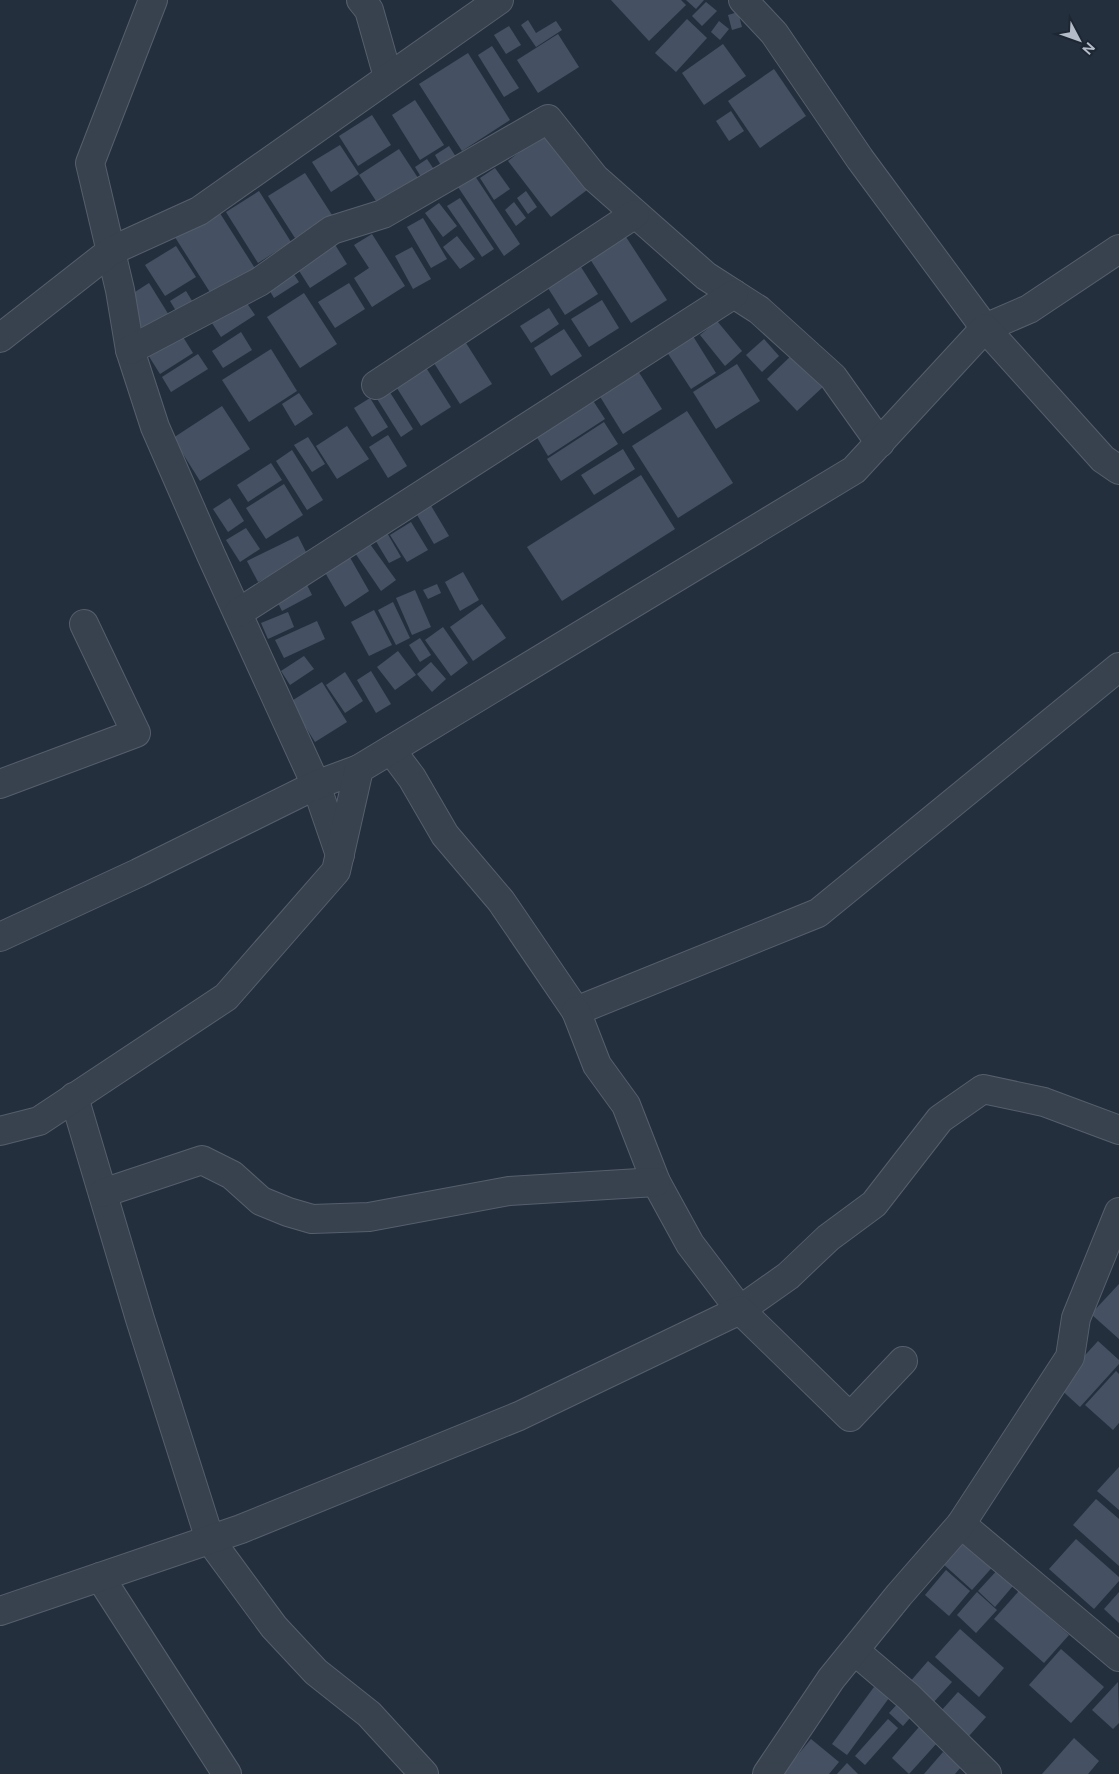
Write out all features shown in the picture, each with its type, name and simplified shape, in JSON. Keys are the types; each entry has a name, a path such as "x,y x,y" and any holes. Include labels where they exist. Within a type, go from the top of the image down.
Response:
{"street":[{"path":"153,0 90,163 111,252 130,350 155,427 316,785 340,855"},
{"path":"361,0 369,10 388,77"},
{"path":"0,338 111,252 199,211 499,0"},
{"path":"743,0 774,33 860,159 985,328 1103,459 1119,470"},
{"path":"130,350 259,282 332,230 383,214 548,119 595,178 706,276 759,310 833,377 880,443"},
{"path":"376,385 635,214"},
{"path":"0,937 138,873 316,785 359,769 854,470 985,328 1029,309 1119,249"},
{"path":"238,613 734,294"},
{"path":"0,784 136,733 84,624"},
{"path":"576,1011 818,913 1119,667"},
{"path":"391,750 412,778 445,836 501,901 576,1011 598,1066 626,1105 656,1182 690,1244 740,1310 850,1417 903,1361"},
{"path":"0,1131 39,1121 226,997 336,871 359,769"},
{"path":"0,1611 210,1540 519,1416 740,1310 788,1276 828,1238 874,1204 940,1119 983,1089 1044,1102 1119,1130"},
{"path":"74,1097 210,1540 274,1627 316,1672 369,1714 424,1774"},
{"path":"103,1193 202,1160 232,1175 261,1201 312,1219 368,1217 509,1190 656,1182"},
{"path":"768,1774 831,1680 899,1595 961,1524 1070,1357 1076,1318 1119,1212"},
{"path":"961,1524 1119,1657"},
{"path":"100,1577 227,1774"},
{"path":"855,1651 909,1697 987,1774"}],"building":[{"path":"611,0 681,0 686,5 649,41"},
{"path":"686,0 704,0 696,9"},
{"path":"706,2 717,11 702,26 692,16"},
{"path":"738,12 742,27 732,30 728,15"},
{"path":"687,19 707,38 676,72 655,53"},
{"path":"528,20 536,33 556,21 562,30 536,47 521,25"},
{"path":"719,21 729,29 720,40 711,32"},
{"path":"509,26 521,45 506,54 494,35"},
{"path":"558,34 579,67 538,93 517,60"},
{"path":"723,44 746,76 704,105 682,73"},
{"path":"492,46 519,88 504,97 478,55"},
{"path":"468,53 510,120 462,151 419,84"},
{"path":"774,69 806,116 760,148 728,101"},
{"path":"415,100 444,145 420,160 392,115"},
{"path":"731,111 744,131 729,141 716,121"},
{"path":"372,115 391,145 358,166 339,136"},
{"path":"544,133 587,190 551,217 508,161"},
{"path":"340,145 359,174 331,192 312,162"},
{"path":"449,146 458,160 443,169 435,155"},
{"path":"399,149 418,178 378,204 359,175"},
{"path":"427,159 437,174 424,182 415,167"},
{"path":"495,168 510,189 494,200 480,178"},
{"path":"305,173 332,215 295,238 268,196"},
{"path":"473,173 520,244 504,256 456,184"},
{"path":"259,191 291,242 258,263 226,212"},
{"path":"526,191 537,207 528,214 517,198"},
{"path":"460,198 494,249 482,257 447,206"},
{"path":"514,202 526,218 516,226 505,210"},
{"path":"439,203 457,226 443,237 425,213"},
{"path":"216,207 256,270 213,297 173,234"},
{"path":"423,218 447,259 431,268 407,227"},
{"path":"372,234 405,286 372,307 354,278 369,268 354,245"},
{"path":"457,236 475,259 460,269 443,247"},
{"path":"626,237 667,300 631,323 590,259"},
{"path":"334,243 347,264 310,288 296,266"},
{"path":"176,246 196,277 165,296 145,265"},
{"path":"412,247 431,279 413,289 395,256"},
{"path":"289,267 299,282 274,298 265,283"},
{"path":"581,267 598,294 565,315 548,288"},
{"path":"149,283 172,320 147,336 124,299"},
{"path":"349,283 365,309 335,328 318,302"},
{"path":"186,291 197,309 181,319 170,301"},
{"path":"304,293 337,344 300,368 267,317"},
{"path":"244,299 255,315 221,337 210,320"},
{"path":"602,300 619,328 589,347 571,319"},
{"path":"549,308 559,324 531,343 520,326"},
{"path":"717,321 742,351 725,366 700,335"},
{"path":"178,329 193,353 160,374 145,350"},
{"path":"564,329 582,356 551,376 534,348"},
{"path":"241,332 252,350 223,368 212,351"},
{"path":"691,333 716,373 691,389 665,349"},
{"path":"764,339 779,356 762,372 746,355"},
{"path":"466,343 492,384 460,404 434,363"},
{"path":"271,349 297,391 249,422 222,380"},
{"path":"794,353 825,385 797,411 767,379"},
{"path":"198,354 208,369 171,392 162,377"},
{"path":"737,364 760,401 716,429 693,392"},
{"path":"425,366 451,407 421,426 395,385"},
{"path":"635,366 662,409 623,434 596,390"},
{"path":"386,386 413,429 401,437 374,394"},
{"path":"299,393 313,414 295,426 282,404"},
{"path":"588,393 605,419 548,456 532,429"},
{"path":"370,398 388,427 372,437 354,408"},
{"path":"222,406 250,449 200,481 173,438"},
{"path":"687,411 733,483 678,518 632,446"},
{"path":"604,422 618,444 561,481 547,459"},
{"path":"347,426 369,459 337,479 316,446"},
{"path":"388,435 407,466 388,478 369,447"},
{"path":"308,437 325,464 312,472 294,445"},
{"path":"623,449 635,469 594,495 581,475"},
{"path":"292,450 323,500 307,510 276,461"},
{"path":"271,463 282,480 248,502 237,485"},
{"path":"641,475 675,529 562,601 527,547"},
{"path":"284,484 303,515 266,539 246,508"},
{"path":"230,498 244,521 228,532 213,509"},
{"path":"430,504 449,536 434,544 416,513"},
{"path":"411,522 428,550 407,562 390,535"},
{"path":"246,528 260,549 240,562 226,540"},
{"path":"386,531 401,557 389,563 374,538"},
{"path":"298,536 308,556 258,582 247,561"},
{"path":"367,540 396,580 381,591 353,550"},
{"path":"348,554 369,591 345,607 323,569"},
{"path":"463,572 479,600 460,611 445,582"},
{"path":"306,583 312,595 282,611 276,599"},
{"path":"437,584 441,593 428,599 423,590"},
{"path":"415,590 431,627 412,635 396,598"},
{"path":"393,602 410,638 396,645 378,610"},
{"path":"482,604 506,638 473,661 450,627"},
{"path":"374,610 392,645 369,656 351,622"},
{"path":"288,612 294,627 268,639 261,623"},
{"path":"317,621 325,639 284,658 275,640"},
{"path":"443,627 468,663 451,676 425,640"},
{"path":"420,638 431,655 420,662 409,645"},
{"path":"398,651 416,675 395,690 377,667"},
{"path":"304,656 314,669 290,685 281,671"},
{"path":"431,662 446,679 432,692 417,674"},
{"path":"371,671 391,704 376,713 357,680"},
{"path":"345,672 363,701 345,713 326,685"},
{"path":"322,682 347,722 315,742 290,702"},
{"path":"1119,1284 1119,1339 1091,1314"},
{"path":"1098,1341 1119,1360 1119,1364 1080,1407 1057,1386"},
{"path":"1116,1371 1119,1374 1119,1423 1113,1430 1085,1405"},
{"path":"1119,1467 1119,1510 1097,1491"},
{"path":"1096,1499 1119,1519 1119,1566 1073,1525"},
{"path":"966,1536 996,1563 972,1590 942,1563"},
{"path":"1076,1539 1119,1577 1119,1581 1094,1609 1049,1569"},
{"path":"1001,1566 1018,1580 995,1607 978,1591"},
{"path":"946,1570 970,1591 949,1616 925,1595"},
{"path":"1019,1591 1069,1635 1044,1663 994,1619"},
{"path":"977,1592 997,1610 976,1633 957,1615"},
{"path":"1119,1592 1119,1623 1104,1609"},
{"path":"960,1629 1004,1668 979,1697 935,1657"},
{"path":"1061,1649 1104,1687 1071,1723 1029,1685"},
{"path":"928,1661 952,1682 932,1704 909,1683"},
{"path":"1118,1682 1119,1723 1113,1729 1092,1710"},
{"path":"874,1687 889,1698 847,1755 832,1744"},
{"path":"958,1692 986,1717 969,1736 941,1711"},
{"path":"902,1699 916,1711 903,1726 889,1713"},
{"path":"888,1719 898,1728 865,1765 855,1756"},
{"path":"919,1727 937,1743 909,1774 892,1758"},
{"path":"1074,1738 1099,1761 1088,1774 1042,1774"},
{"path":"811,1739 839,1762 829,1774 782,1774"},
{"path":"943,1752 961,1767 955,1774 924,1774"},
{"path":"847,1763 858,1774 837,1774"}]}
